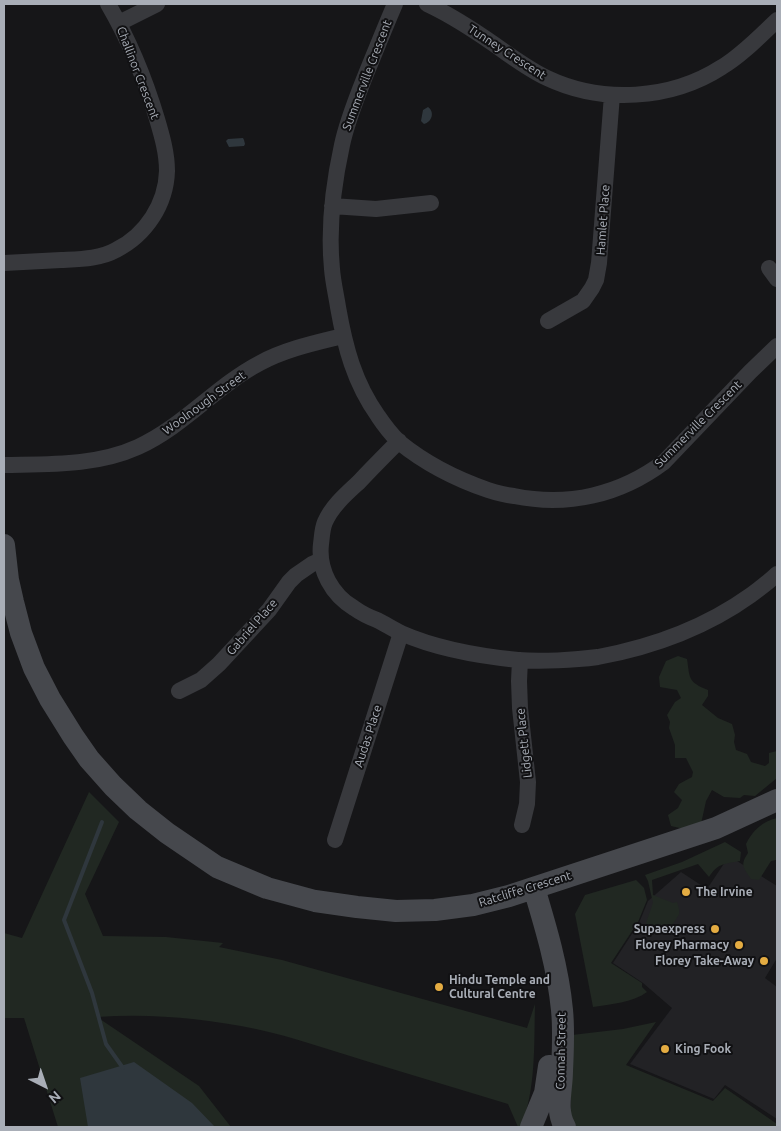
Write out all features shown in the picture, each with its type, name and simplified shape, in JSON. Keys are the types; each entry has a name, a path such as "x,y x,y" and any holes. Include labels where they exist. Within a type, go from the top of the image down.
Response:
{"street":[{"name":"Challinor Crescent","path":"4,264 83,258 116,251 134,239 149,224 163,194 167,171 165,147 150,97 131,47 108,4"},
{"path":"119,23 157,4"},
{"name":"Summerville Crescent","path":"395,4 354,104 342,144 334,184 331,238 332,270 343,336 350,362 362,390 374,410 388,430 399,441 445,472 494,492 545,501 594,496 624,486 664,462 777,346"},
{"name":"Tunney Crescent","path":"427,4 461,22 547,78 572,88 612,95 646,94 678,88 693,82 734,59 777,20"},
{"name":"Hamlet Place","path":"548,321 583,301 596,280 600,263 612,95"},
{"path":"332,206 376,209 431,203"},
{"name":"Woolnough Street","path":"4,465 60,464 93,460 124,452 167,431 260,363 291,350 343,336"},
{"path":"399,441 335,506 325,522 320,550 326,576 340,598 354,609 401,633 461,652 520,660 596,657 664,640 697,627 745,599 777,574"},
{"name":"Ratcliffe Crescent","path":"4,545 8,580 8,603 34,668 50,699 72,736 89,759 138,810 167,833 217,867 267,888 315,901 396,911 435,910 473,905 528,890 716,828 777,800"},
{"name":"Gabriel Place","path":"180,691 201,680 219,664 269,610 289,582 312,564 321,560"},
{"name":"Audas Place","path":"335,840 401,633"},
{"name":"Lidgett Place","path":"520,660 520,708 528,782 528,804 522,825"},
{"name":"Connah Street","path":"528,890 540,949 550,1030 549,1073 545,1093 531,1127"},
{"name":"Connah Street","path":"528,890 552,946 562,1008 562,1073 559,1101 565,1127"}],"shaded area":[{"path":"428,107 432,117 424,124 421,121 423,110"},
{"path":"243,138 244,146 229,147 226,141 228,139"},
{"path":"678,656 687,659 693,682 708,690 708,696 702,705 718,718 732,724 736,750 747,754 751,762 765,766 769,763 769,753 777,751 777,778 755,796 744,795 740,798 724,797 712,790 706,801 701,824 684,829 671,826 668,815 678,808 682,800 674,792 679,784 692,777 693,772 686,758 675,758 675,745 669,728 670,722 667,715 675,702 681,698 677,690 660,687 659,677 666,661"},
{"path":"89,792 119,822 85,894 103,936 166,937 223,943 219,947 282,960 527,1028 535,1004 532,1082 521,1127 518,1127 508,1104 298,1040 256,1029 217,1022 176,1017 117,1016 97,1017 199,1086 231,1127 58,1127 24,1018 4,1018 4,933 22,938"},
{"path":"777,818 777,862 776,860 771,861 759,880 751,879 743,863 748,853 746,844 759,827"},
{"path":"725,842 741,852 740,861 719,867 709,877 698,864 652,880 653,895 673,903 677,902 679,914 671,926 662,932 656,931 646,923 653,903 645,875 682,862"},
{"path":"729,856 777,886 777,958 765,978 777,987 777,1119 725,1085 714,1099 630,1064 672,1008 643,983 613,963 639,923 648,901 681,872 707,889"},
{"path":"636,880 644,888 647,900 638,922 611,963 642,983 642,987 647,992 628,1001 593,1007 575,914 585,895"},
{"path":"656,1022 626,1065 713,1101 725,1088 777,1124 777,1127 570,1127 572,1035 623,1029"},
{"path":"134,1062 192,1103 215,1127 88,1127 80,1078"}],"waterway":[{"path":"102,822 64,920 92,993 106,1044 123,1068"}],"place":[{"name":"The Irvine","path":"686,892"},
{"name":"Supaexpress","path":"715,929"},
{"name":"Florey Pharmacy","path":"739,945"},
{"name":"Florey Take-Away","path":"764,961"},
{"name":"Hindu Temple and Cultural Centre","path":"439,987"},
{"name":"King Fook","path":"665,1049"}]}
